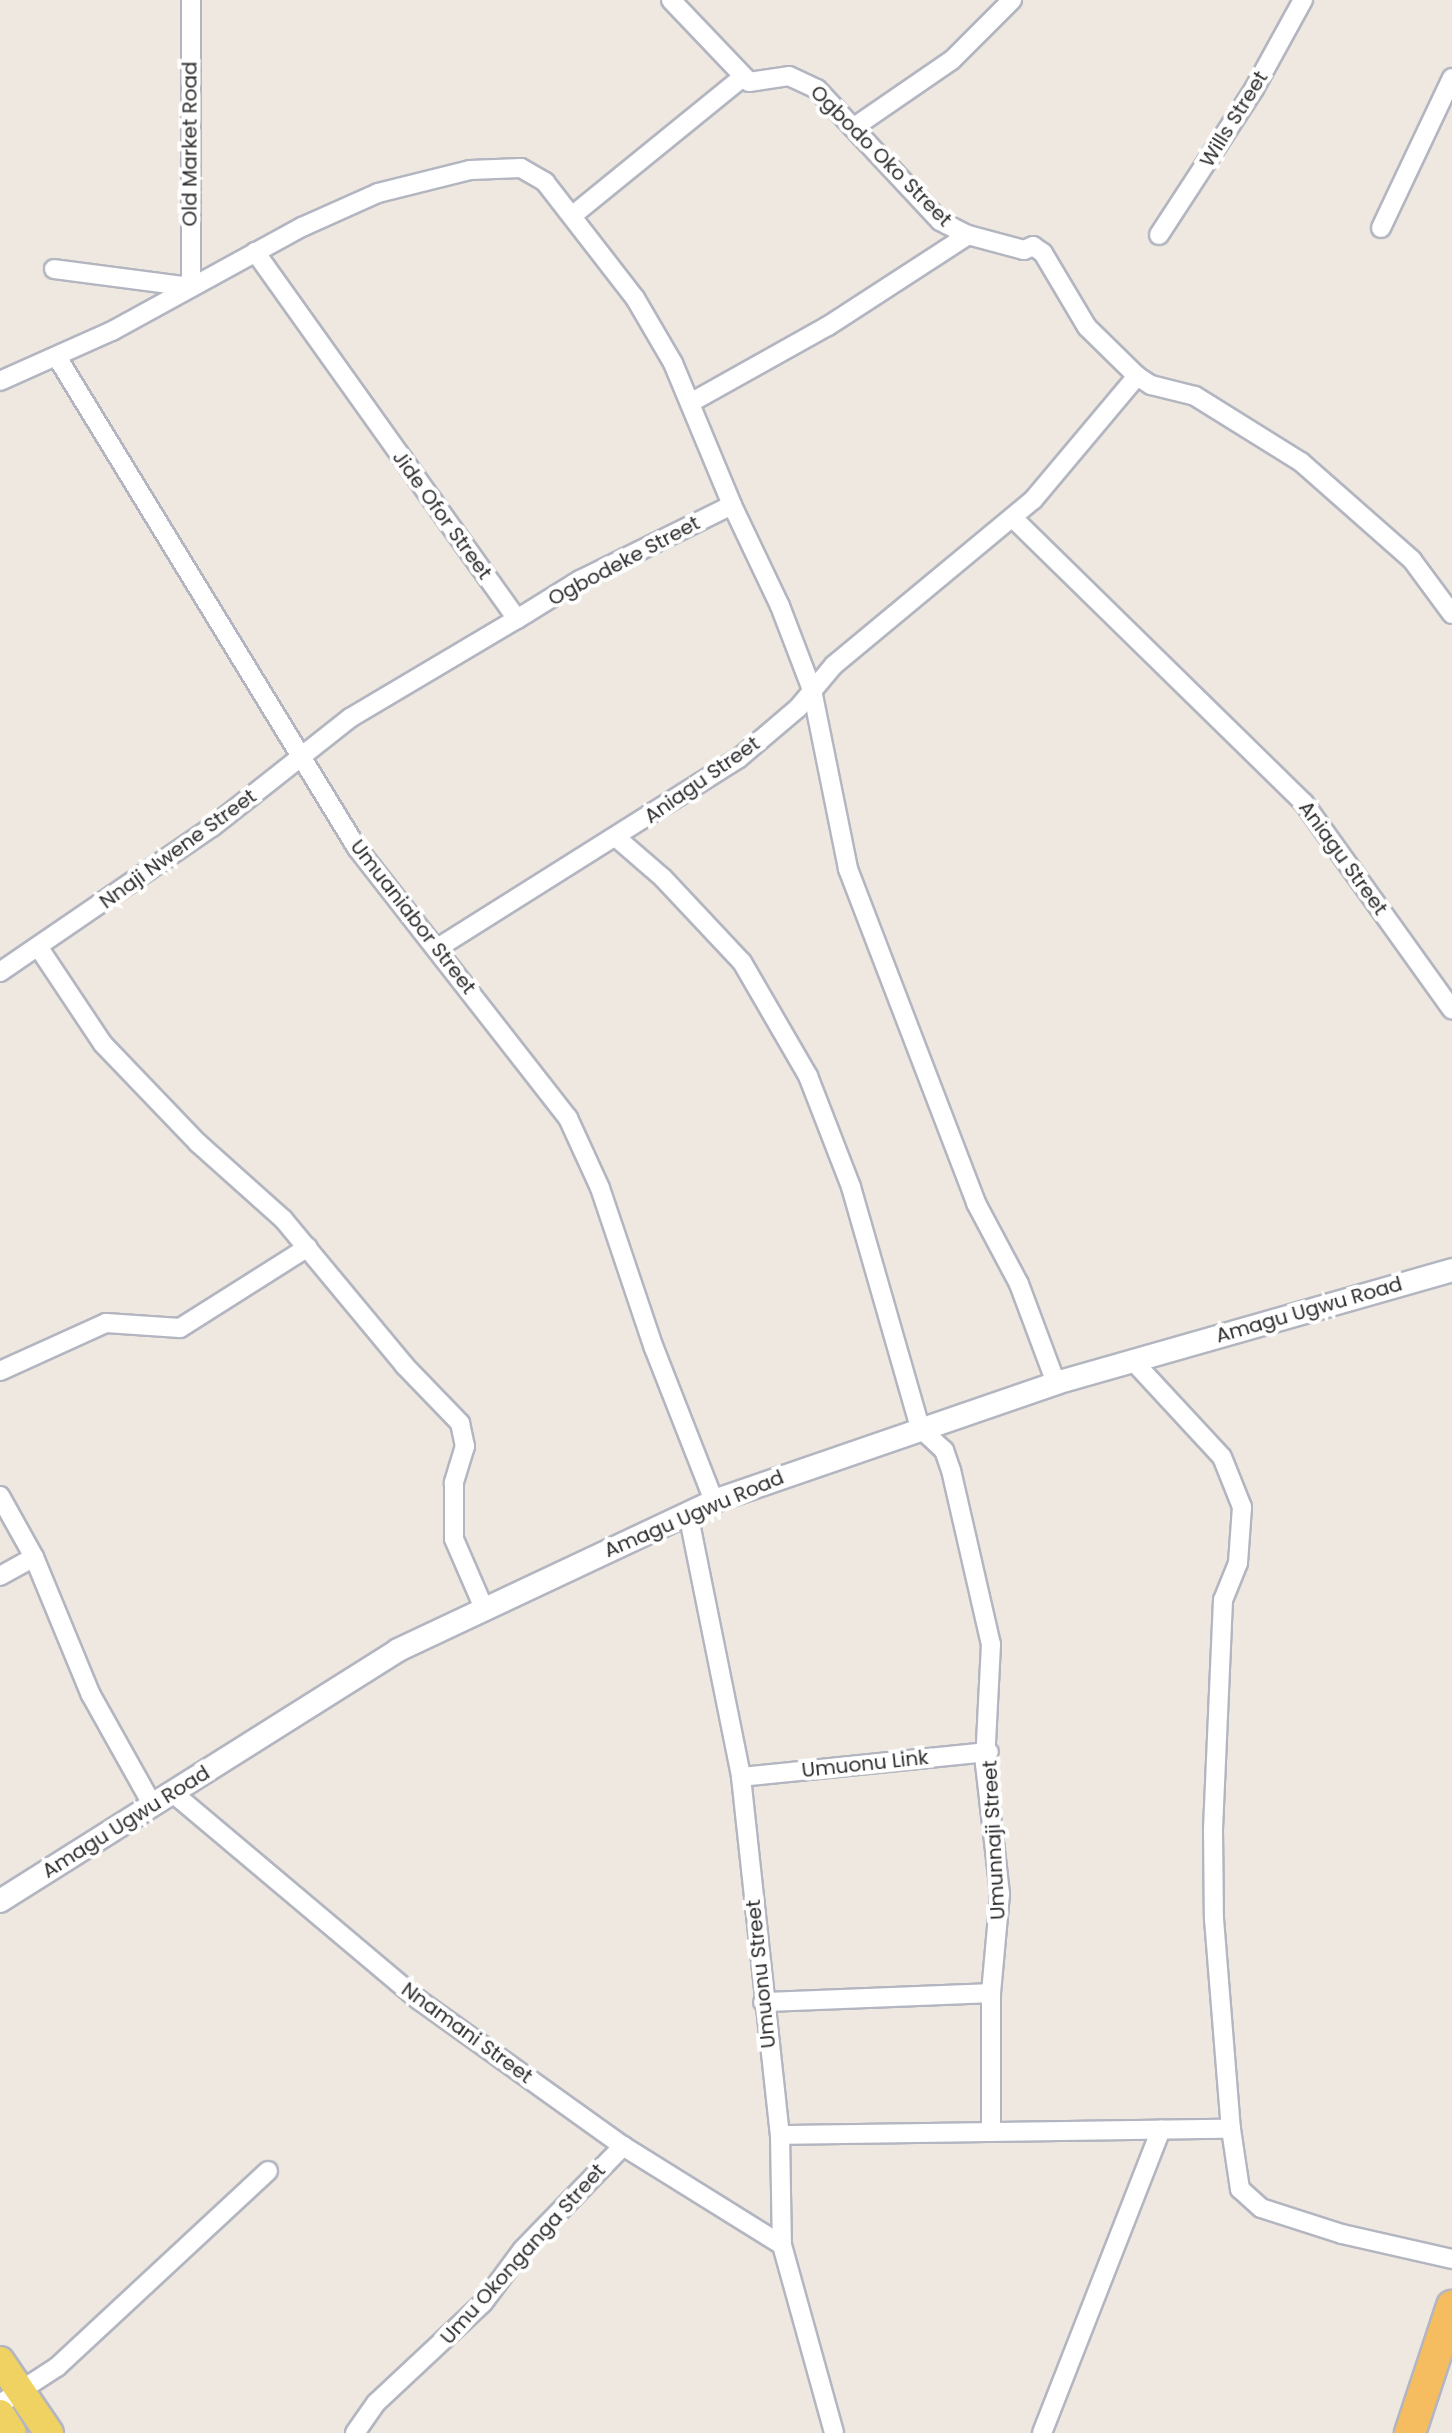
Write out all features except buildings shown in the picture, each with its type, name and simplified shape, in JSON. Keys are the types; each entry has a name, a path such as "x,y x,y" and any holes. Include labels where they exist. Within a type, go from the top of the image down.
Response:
{"highway":[{"path":"1410,2433 1452,2306"}],"main road":[{"path":"0,2361 9,2398 49,2433"},
{"path":"0,2414 12,2433"}],"street":[{"name":"Old Market Road","path":"191,0 191,287"},
{"path":"573,215 743,77 671,0"},
{"path":"853,128 952,60 1012,0"},
{"name":"Wills Street","path":"1159,235 1254,89 1303,0"},
{"name":"Ogbodo Oko Street","path":"743,77 763,83 789,76 804,80 940,221 968,235 1024,250 1033,246 1043,253 1087,327 1137,376 1151,385 1195,396 1301,462 1412,560 1452,614"},
{"path":"1381,228 1452,78"},
{"path":"0,381 57,357 255,252 378,193 470,170 521,168 545,182 635,298 690,403 732,505 780,606 812,690 848,869 976,1203 1019,1284 1056,1383"},
{"path":"690,403 828,326 968,235"},
{"name":"Jide Ofor Street","path":"255,252 517,619"},
{"path":"54,269 191,287"},
{"name":"Umuaniabor Street","path":"57,357 357,848 439,947 537,1075 584,1150 714,1501"},
{"name":"Aniagu Street","path":"439,947 618,839 738,759 812,690 834,665 1013,518 1100,426 1137,376"},
{"name":"Ogbodeke Street","path":"517,619 580,580 732,505"},
{"name":"Aniagu Street","path":"1013,518 1304,803 1452,1010"},
{"name":"Nnaji Nwene Street","path":"0,972 39,948 303,758 350,718 517,619"},
{"path":"618,839 663,878 742,962 808,1076 851,1187 920,1428"},
{"path":"39,948 103,1044 308,1247 404,1365 460,1423 465,1446 454,1483 452,1520 463,1566 483,1606"},
{"path":"0,1371 106,1323 180,1328 308,1247"},
{"name":"Amagu Ugwu Road","path":"0,1901 398,1650 483,1606 714,1501 1056,1383 1452,1270"},
{"path":"1134,1362 1222,1457 1242,1507 1238,1563 1223,1600 1213,1830 1214,1919 1231,2129 1240,2189 1261,2208 1342,2234 1452,2259"},
{"name":"Umunnaji Street","path":"920,1428 944,1450 980,1584 991,1644 989,1752 985,1764 1000,1894 991,1993 991,2132"},
{"path":"0,1496 34,1557 91,1695 152,1804"},
{"name":"Umuonu Street","path":"688,1513 741,1777 763,2002 780,2135 782,2245 827,2431"},
{"path":"0,1576 34,1557"},
{"name":"Umuonu Link","path":"741,1777 989,1752"},
{"name":"Nnamani Street","path":"173,1793 419,2000 623,2146 782,2245"},
{"path":"763,2002 991,1993"},
{"path":"780,2135 1231,2129"},
{"path":"1042,2433 1161,2130"},
{"name":"Umu Okonganga Street","path":"358,2432 376,2403 483,2303 523,2249 623,2146"},
{"path":"9,2398 57,2367 268,2171"}]}
